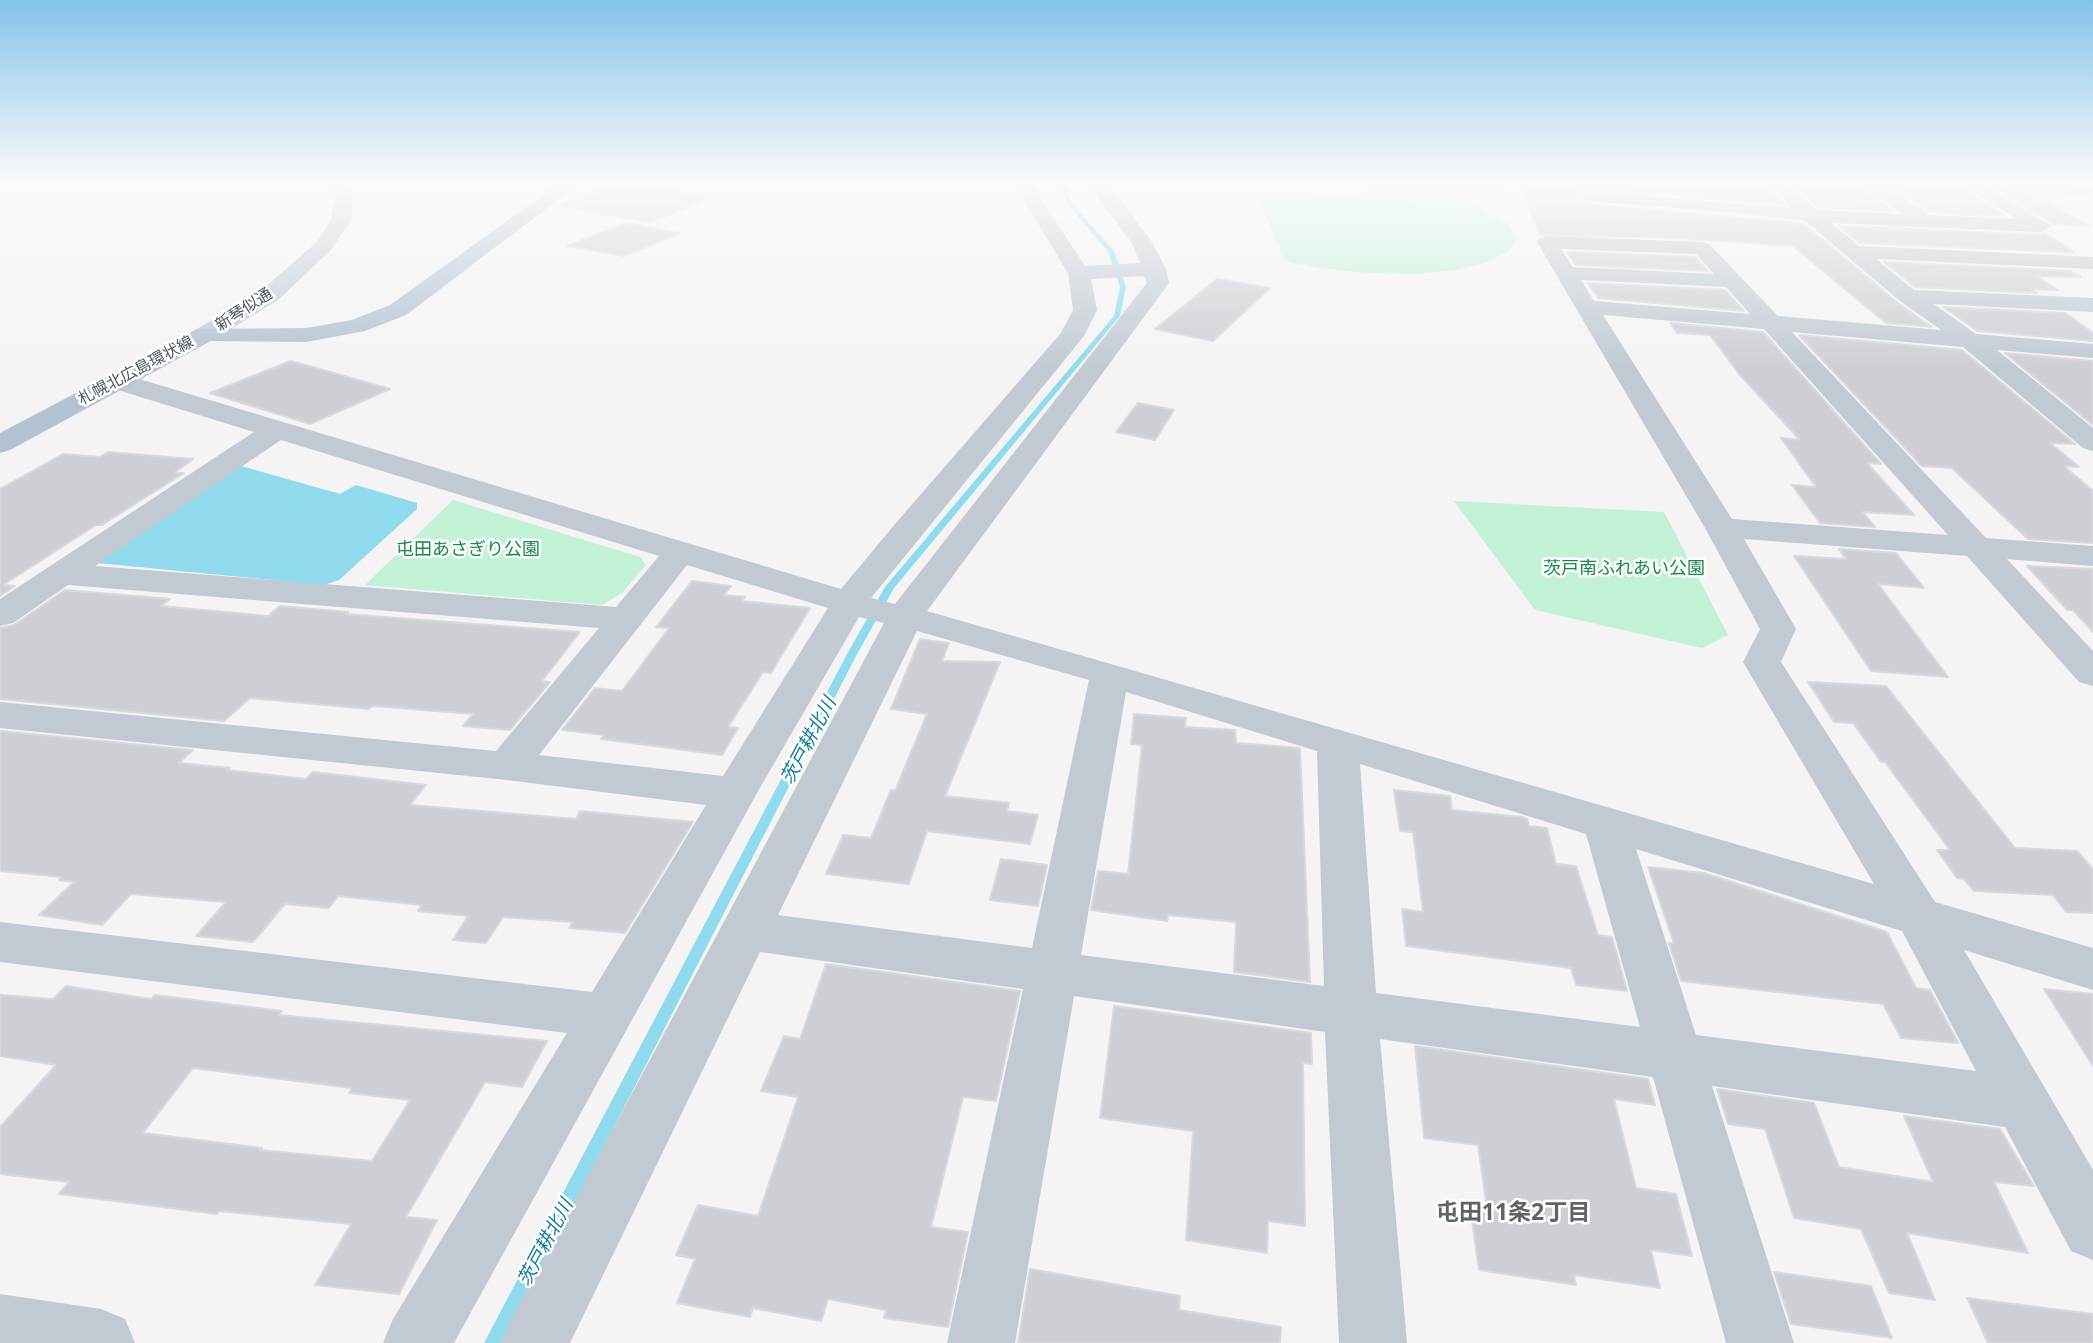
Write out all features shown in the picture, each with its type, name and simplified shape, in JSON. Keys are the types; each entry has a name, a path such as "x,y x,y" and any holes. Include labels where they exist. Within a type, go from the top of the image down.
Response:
{"main road":[{"name":"札幌北広島環状線","path":"0,444 206,334 306,335 357,326 398,310 486,246"}],"street":[{"name":"新琴似通","path":"206,334 271,294 324,246"},
{"path":"417,1343 735,793 877,611 916,600 1034,411 1086,310 1091,273 1069,246"},
{"path":"1141,270 1142,246"},
{"path":"1550,246 1721,528 1778,629 1762,662 1919,917 2093,1229"},
{"path":"1643,246 1702,248 2093,674"},
{"path":"1846,246 1908,296 1971,341 2093,442"},
{"path":"2073,246 2093,257"},
{"path":"1854,252 2093,263"},
{"path":"536,1343 747,931 877,611 906,531 1034,411 1158,283 1141,270 1091,273"},
{"path":"1566,273 1732,281"},
{"path":"1908,296 2093,305"},
{"path":"1587,307 2093,351"},
{"path":"117,381 877,611 936,623 1110,674 2093,969"},
{"path":"0,615 276,430"},
{"path":"1721,528 2093,556"},
{"path":"506,766 680,552"},
{"path":"61,574 624,619"},
{"path":"981,1343 1110,674"},
{"path":"0,715 506,766 735,793"},
{"path":"1338,743 1351,1012 1373,1343"},
{"path":"1606,824 1672,1055 1760,1343"},
{"path":"747,931 2021,1103"},
{"path":"0,942 608,1016"},
{"path":"0,1326 101,1343"}],"green space":[{"path":"1279,246 1512,246 1510,250 1486,263 1418,274 1368,273 1285,261"},
{"name":"屯田あさぎり公園","path":"453,500 640,557 646,565 622,593 602,605 365,585"},
{"name":"茨戸南ふれあい公園","path":"1454,501 1664,512 1728,635 1702,648 1535,610"}],"water":[{"path":"241,466 340,494 356,485 417,503 417,509 339,580 324,585 97,563"}],"building":[{"path":"568,246 649,246 624,256"},
{"path":"1788,246 1830,246 1898,303 1932,327 1886,323 1793,246"},
{"path":"1924,246 2064,246 2074,252"},
{"path":"1567,252 1695,257 1708,271 1576,265"},
{"path":"1884,262 2070,271 2081,277 2036,276 2058,290 2031,289 2037,293 1915,287"},
{"path":"1217,279 1270,288 1213,341 1155,329"},
{"path":"1588,283 1725,290 1744,311 1598,298"},
{"path":"1943,307 2065,313 2093,333 2093,341 1977,331"},
{"path":"1670,323 1763,332 1881,464 1867,463 1914,515 1863,512 1875,527 1820,523 1792,485 1816,487 1781,438 1800,440 1740,375 1710,335 1677,333"},
{"path":"1799,335 1962,350 2075,444 2050,443 2079,467 2064,466 2093,491 2093,543 2028,539 1952,468 1922,466"},
{"path":"2005,353 2093,361 2093,425"},
{"path":"291,361 390,389 310,424 210,393"},
{"path":"1138,403 1174,410 1155,440 1116,432"},
{"path":"108,452 193,459 174,473 184,473 3,585 15,586 0,596 0,489 63,454 100,457"},
{"path":"1839,549 1896,553 1924,588 1878,584 1948,677 1871,671 1794,556 1846,559"},
{"path":"2027,566 2093,569 2093,632 2073,610 2067,610"},
{"path":"692,581 731,586 724,595 745,597 742,601 810,608 771,673 763,672 728,727 738,728 722,755 601,739 604,735 562,730 595,688 622,691 669,628 656,627"},
{"path":"65,590 170,599 161,606 268,616 280,606 348,612 346,614 580,632 542,681 550,682 510,730 463,726 473,714 373,706 369,709 250,698 224,721 0,699 0,628 14,625"},
{"path":"920,639 949,643 942,661 1000,662 945,796 1009,803 1007,811 1038,815 1030,844 927,831 909,884 826,874 843,835 871,838 891,790 895,791 927,714 891,709"},
{"path":"1808,682 1886,686 2015,848 2077,851 2093,869 2093,913 2066,912 2053,895 1974,891 1964,879 1957,878 1937,850 1950,850 1885,762 1881,762 1853,723 1834,722"},
{"path":"1134,714 1186,718 1185,727 1235,730 1236,743 1300,748 1310,982 1234,972 1236,922 1168,915 1167,921 1091,910 1098,871 1128,874 1142,745 1131,744"},
{"path":"0,731 193,750 179,763 230,768 227,770 306,779 313,772 426,785 410,805 576,819 580,811 693,822 625,933 569,928 573,922 503,917 486,943 453,940 468,916 418,911 422,905 338,896 329,908 285,904 253,942 196,936 226,902 131,894 102,925 39,915 74,882 59,880 62,877 0,871"},
{"path":"1394,790 1450,796 1452,810 1522,817 1527,819 1529,826 1547,828 1556,864 1576,866 1598,935 1612,937 1627,991 1576,985 1571,968 1406,946 1402,909 1423,912 1413,832 1400,831"},
{"path":"1001,859 1047,865 1038,906 990,900"},
{"path":"1648,867 1704,873 1887,932 1916,988 1930,990 1958,1043 1901,1038 1883,1004 1681,981 1669,943 1674,943"},
{"path":"826,964 1020,991 996,1101 963,1097 931,1227 968,1232 948,1327 884,1318 886,1310 828,1299 821,1321 753,1308 750,1317 677,1303 695,1259 676,1255 698,1205 758,1216 798,1097 761,1091 784,1036 800,1039"},
{"path":"66,986 151,999 155,995 282,1011 279,1015 547,1041 522,1087 485,1082 406,1217 437,1220 399,1294 315,1285 351,1224 219,1211 217,1214 59,1194 69,1182 0,1174 0,1127 56,1065 0,1056 0,995 53,999","holes":["193,1068 352,1088 349,1093 410,1100 372,1161 260,1150 262,1148 143,1133"]},
{"path":"2044,989 2093,994 2093,1066"},
{"path":"1114,1006 1311,1033 1312,1064 1303,1063 1305,1226 1268,1221 1267,1253 1186,1240 1193,1131 1100,1118"},
{"path":"1415,1046 1648,1079 1655,1105 1614,1099 1636,1188 1676,1194 1692,1256 1651,1250 1660,1288 1574,1275 1576,1285 1479,1270 1470,1206 1487,1208 1478,1145 1424,1138"},
{"path":"1717,1089 1814,1103 1839,1167 1933,1182 1904,1116 2000,1129 2034,1186 1994,1182 2028,1253 1907,1233 1935,1300 1889,1293 1861,1229 1794,1218 1765,1129 1728,1124"},
{"path":"1030,1269 1180,1296 1179,1310 1281,1327 1280,1343 1018,1343"},
{"path":"1774,1272 1871,1286 1892,1338 1791,1324"},
{"path":"1967,1298 2093,1314 2093,1343 1988,1343"}],"waterway":[{"name":"茨戸耕北川","path":"493,1343 851,656 890,587 1117,316 1123,287 1111,251 1106,246"}],"district":[{"name":"屯田11条2丁目","path":"1513,1213"}]}
